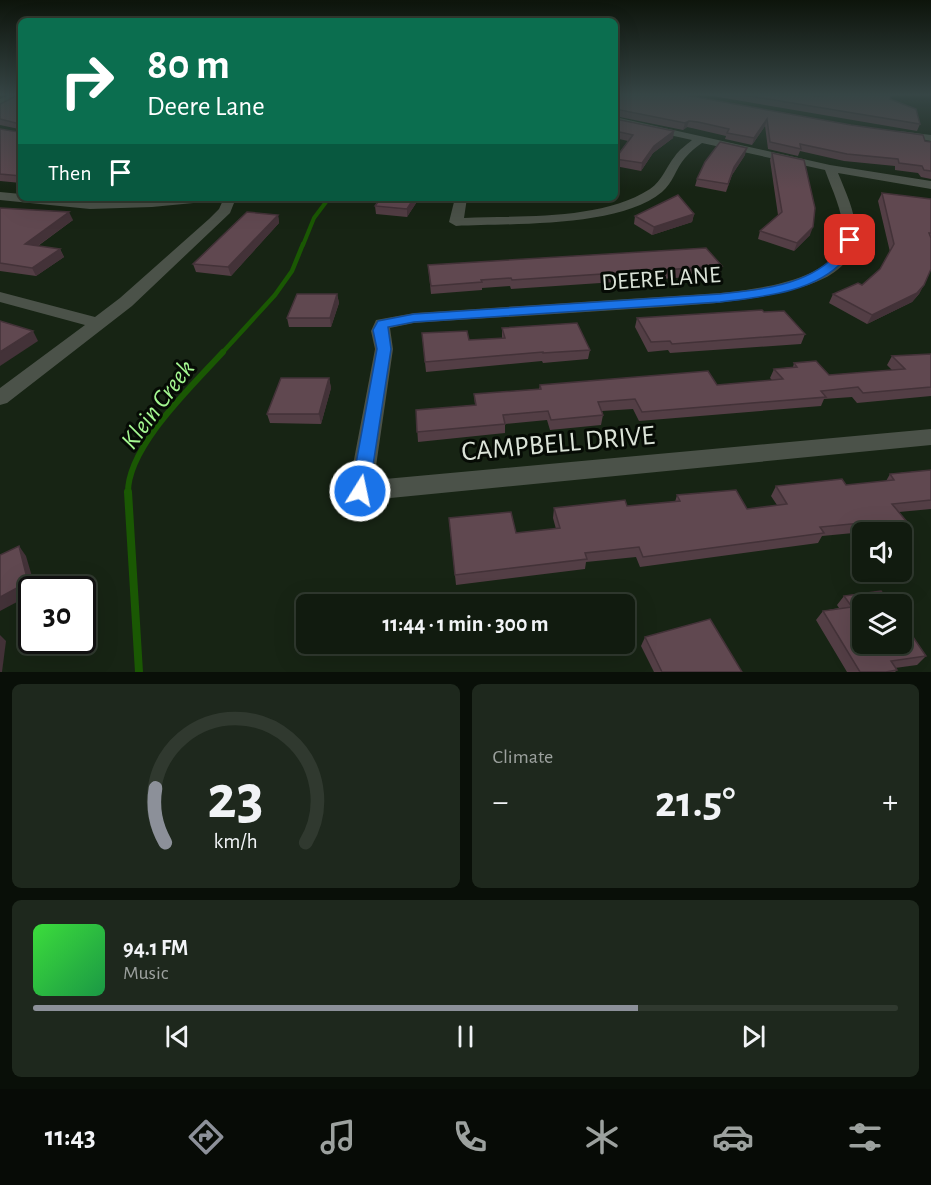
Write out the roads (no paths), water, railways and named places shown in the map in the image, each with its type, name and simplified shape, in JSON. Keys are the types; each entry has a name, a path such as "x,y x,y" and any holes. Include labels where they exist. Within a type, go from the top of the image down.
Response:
{"street":[{"path":"643,126 831,168 931,185"},
{"path":"895,134 931,138"},
{"path":"460,201 456,222 571,215 615,208 656,190 665,182 681,155 700,139"},
{"name":"DEERE LANE","path":"382,324 414,318 720,298 762,293 793,285 821,273 832,265 844,252 850,240 848,221 831,168"},
{"path":"0,196 18,198"},
{"path":"50,201 90,205 173,201"},
{"path":"0,398 99,323 214,222 225,210 229,201"},
{"path":"0,297 99,323"},
{"name":"CAMPBELL DRIVE","path":"382,324 380,330 384,349 360,491 931,437"}],"waterway":[{"name":"Klein Creek","path":"303,245 314,218 327,201"},
{"name":"Klein Creek","path":"222,353 275,295 292,271 303,244"},
{"name":"Klein Creek","path":"128,493 138,456 150,437 179,399 223,352"},
{"name":"Klein Creek","path":"128,493 139,672"}]}
